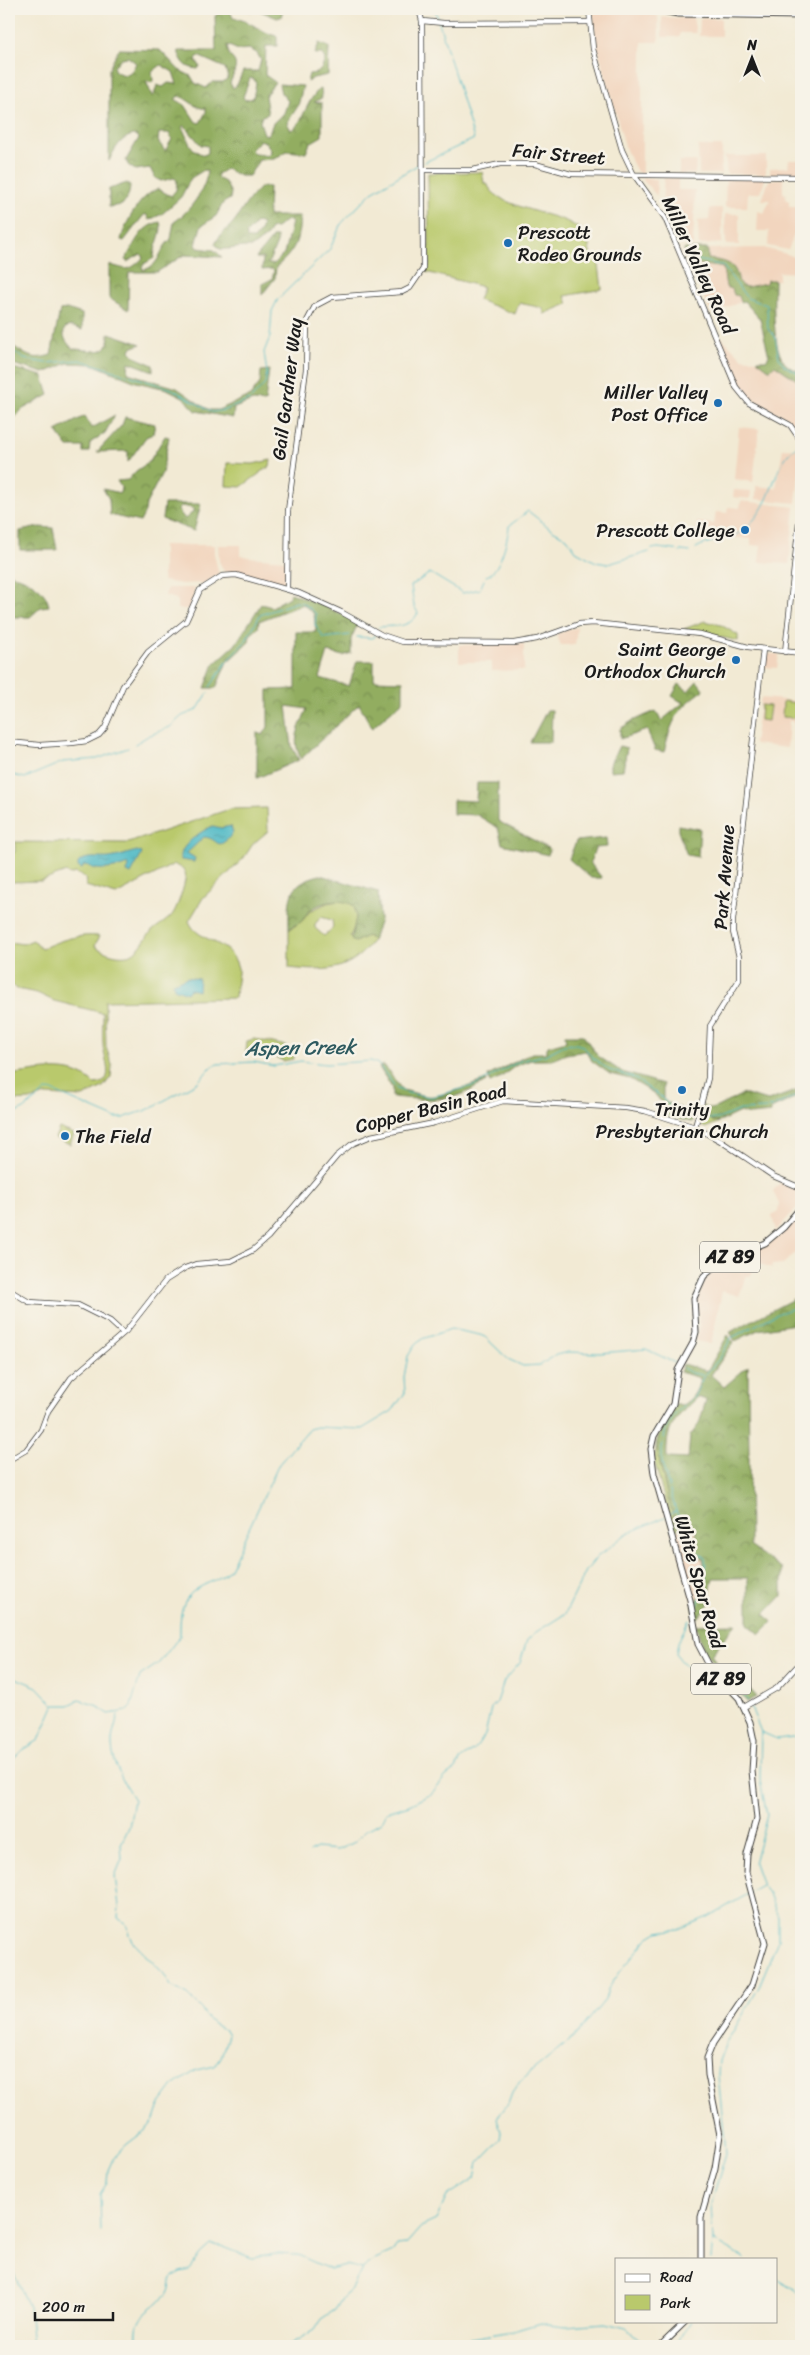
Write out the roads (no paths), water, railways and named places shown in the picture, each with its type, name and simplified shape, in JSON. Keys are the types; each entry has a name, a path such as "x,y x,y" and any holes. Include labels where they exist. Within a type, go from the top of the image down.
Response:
{"main road":[{"path":"653,9 678,14 754,14 769,12 801,16"},
{"path":"754,14 760,9"},
{"name":"White Spar Road","path":"701,2258 700,2233 702,2210 714,2168 720,2135 708,2075 707,2058 714,2043 752,1984 765,1943 746,1872 747,1854 757,1819 752,1777 754,1741 744,1707 730,1687 711,1669 698,1644 690,1600 654,1474 651,1449 654,1436 673,1404 678,1370 693,1343 696,1332 694,1298 704,1276 723,1260 765,1243 784,1227 801,1208"},
{"path":"660,2346 685,2322"}],"street":[{"name":"Gail Gardner Way","path":"287,589 288,511 306,369 307,321 315,306 332,297 394,294 410,288 416,281 424,261 422,21 419,9"},
{"name":"Miller Valley Road","path":"589,9 589,22 594,49 622,150 634,175 665,218 736,387 749,403 782,419 790,425 801,441"},
{"path":"422,21 444,23 589,22"},
{"name":"Fair Street","path":"423,170 473,170 500,164 535,164 564,174 801,177"},
{"path":"785,652 801,503"},
{"path":"9,742 39,745 93,739 105,728 123,686 152,647 186,621 200,590 222,576 236,575 287,589 320,602 382,635 403,642 514,643 537,639 574,626 593,623 700,634 763,649 801,654"},
{"name":"Park Avenue","path":"695,1127 708,1078 710,1026 739,980 739,957 733,932 733,920 763,649"},
{"name":"Copper Basin Road","path":"9,1460 26,1450 38,1434 48,1411 72,1378 136,1320 164,1282 179,1271 196,1264 231,1261 246,1254 260,1244 337,1156 362,1138 427,1125 509,1100 635,1109 695,1127 719,1140 773,1176 801,1188"},
{"path":"9,1290 29,1302 78,1305 110,1321 123,1333"},
{"path":"744,1707 777,1688 801,1662"}],"water":[{"path":"213,826 221,828 231,826 233,833 220,844 204,837 187,853 195,858 194,862 181,860 181,855 186,845 197,835"},
{"path":"137,851 142,853 131,874 127,872 128,864 104,869 96,869 86,865 82,869 78,867 78,863 84,859 113,857"},
{"path":"187,977 199,979 198,991 190,989 187,993 174,988 173,983"}],"waterway":[{"path":"425,162 474,139 435,9"},
{"path":"9,348 24,359 46,363 80,360 172,389 212,412 225,410 250,400 265,384 267,373 264,352 270,337 272,311 278,299 330,249 341,224 372,192 421,163"},
{"path":"685,254 694,259 723,266 747,298 767,305 768,329 775,336 779,358 785,366 801,374"},
{"path":"696,548 733,536 749,526 764,505 788,454 801,445"},
{"path":"486,576 491,574 499,563 505,547 509,526 528,511 551,529 567,538 576,551 596,562 608,564 649,552"},
{"path":"652,549 690,552"},
{"path":"379,627 406,624 414,618 418,613 414,606 411,586 430,573 463,593 480,589 484,580"},
{"path":"210,687 228,660 245,642 260,615 296,602 303,603 316,614 315,625 324,638 350,635"},
{"path":"357,637 373,638 374,635"},
{"path":"135,744 148,736 170,727 182,716 197,710 208,693"},
{"path":"9,774 25,778 63,762 97,759 128,748"},
{"name":"Aspen Creek","path":"9,1116 24,1109 46,1091 50,1090 115,1118 123,1118 147,1110 198,1082 210,1068 217,1064 254,1062 274,1066 301,1061 326,1064 371,1061 378,1064 397,1089 431,1097 476,1085 520,1061 545,1055 564,1045 576,1044 583,1046 593,1058 609,1070 634,1078 659,1095 673,1109 693,1117"},
{"name":"Aspen Creek","path":"701,1119 718,1119 740,1110 767,1109 801,1094"},
{"path":"695,1611 706,1585 705,1557 694,1550 676,1511 662,1463 662,1448 666,1428 676,1413 694,1397 703,1377 720,1358 731,1338 779,1313 801,1306"},
{"path":"9,1675 37,1687 54,1705 69,1705 79,1700 95,1705 109,1714 127,1711 131,1706 140,1676 159,1663 180,1636 181,1613 190,1594 230,1569 279,1464 309,1429 317,1427 362,1429 392,1411 405,1393 404,1377 408,1356 415,1345 422,1339 451,1329 480,1335 485,1337 508,1359 523,1366 540,1365 556,1355 568,1352 600,1353 646,1349 677,1364"},
{"path":"683,1368 691,1373 703,1375"},
{"path":"669,1515 676,1511"},
{"path":"309,1852 317,1848 337,1850 353,1843 365,1831 381,1822 386,1812 409,1805 431,1794 446,1776 456,1769 460,1760 476,1748 485,1735 491,1708 497,1702 504,1681 520,1663 527,1640 536,1632 565,1614 586,1571 597,1557 626,1534 665,1517"},
{"path":"689,1620 678,1642 676,1654 685,1665 697,1674 710,1681 724,1685"},
{"path":"731,1686 740,1690 748,1701"},
{"path":"711,2258 713,2240 711,2204 726,2153 718,2075 719,2061 725,2045 758,1989 778,1940 778,1917 770,1896 762,1885 754,1863 767,1815 760,1780 761,1732 750,1705"},
{"path":"9,1764 23,1750 39,1740 54,1706"},
{"path":"101,2231 100,2194 107,2183 108,2170 113,2159 126,2145 147,2129 154,2120 159,2105 173,2086 197,2070 215,2066 221,2057 228,2035 226,2031 209,2021 201,2008 188,1995 171,1986 164,1974 133,1942 126,1924 118,1918 119,1906 115,1876 122,1859 121,1844 129,1827 134,1800 120,1774 113,1753 112,1738 118,1715"},
{"path":"761,1732 777,1739 801,1736"},
{"path":"753,1890 762,1885"},
{"path":"287,2346 314,2330 321,2319 335,2310 343,2297 352,2289 362,2269 373,2261 393,2252 397,2245 406,2244 421,2227 436,2220 447,2196 475,2178 478,2163 500,2140 501,2132 497,2118 508,2104 512,2093 521,2080 578,2033 605,2000 608,1989 620,1972 648,1938 658,1932 678,1929 708,1917 750,1893"},
{"path":"713,2240 743,2258"},
{"path":"138,2346 137,2327 140,2320 167,2294 171,2278 180,2272 190,2270 201,2254 211,2245 221,2246 252,2258 276,2254 298,2255 329,2269 346,2265 361,2269"},
{"path":"9,2263 29,2307 33,2346"},
{"path":"778,2280 801,2294"},
{"path":"676,2346 690,2322"},
{"path":"448,2346 453,2341 513,2331 540,2323 566,2326 605,2323 626,2328 643,2342 652,2346"}],"place":[{"name":"Prescott Rodeo Grounds","path":"508,243"},
{"name":"Miller Valley Post Office","path":"718,403"},
{"name":"Prescott College","path":"745,530"},
{"name":"Saint George Orthodox Church","path":"736,660"},
{"name":"Trinity Presbyterian Church","path":"682,1090"},
{"name":"The Field","path":"65,1136"}]}
